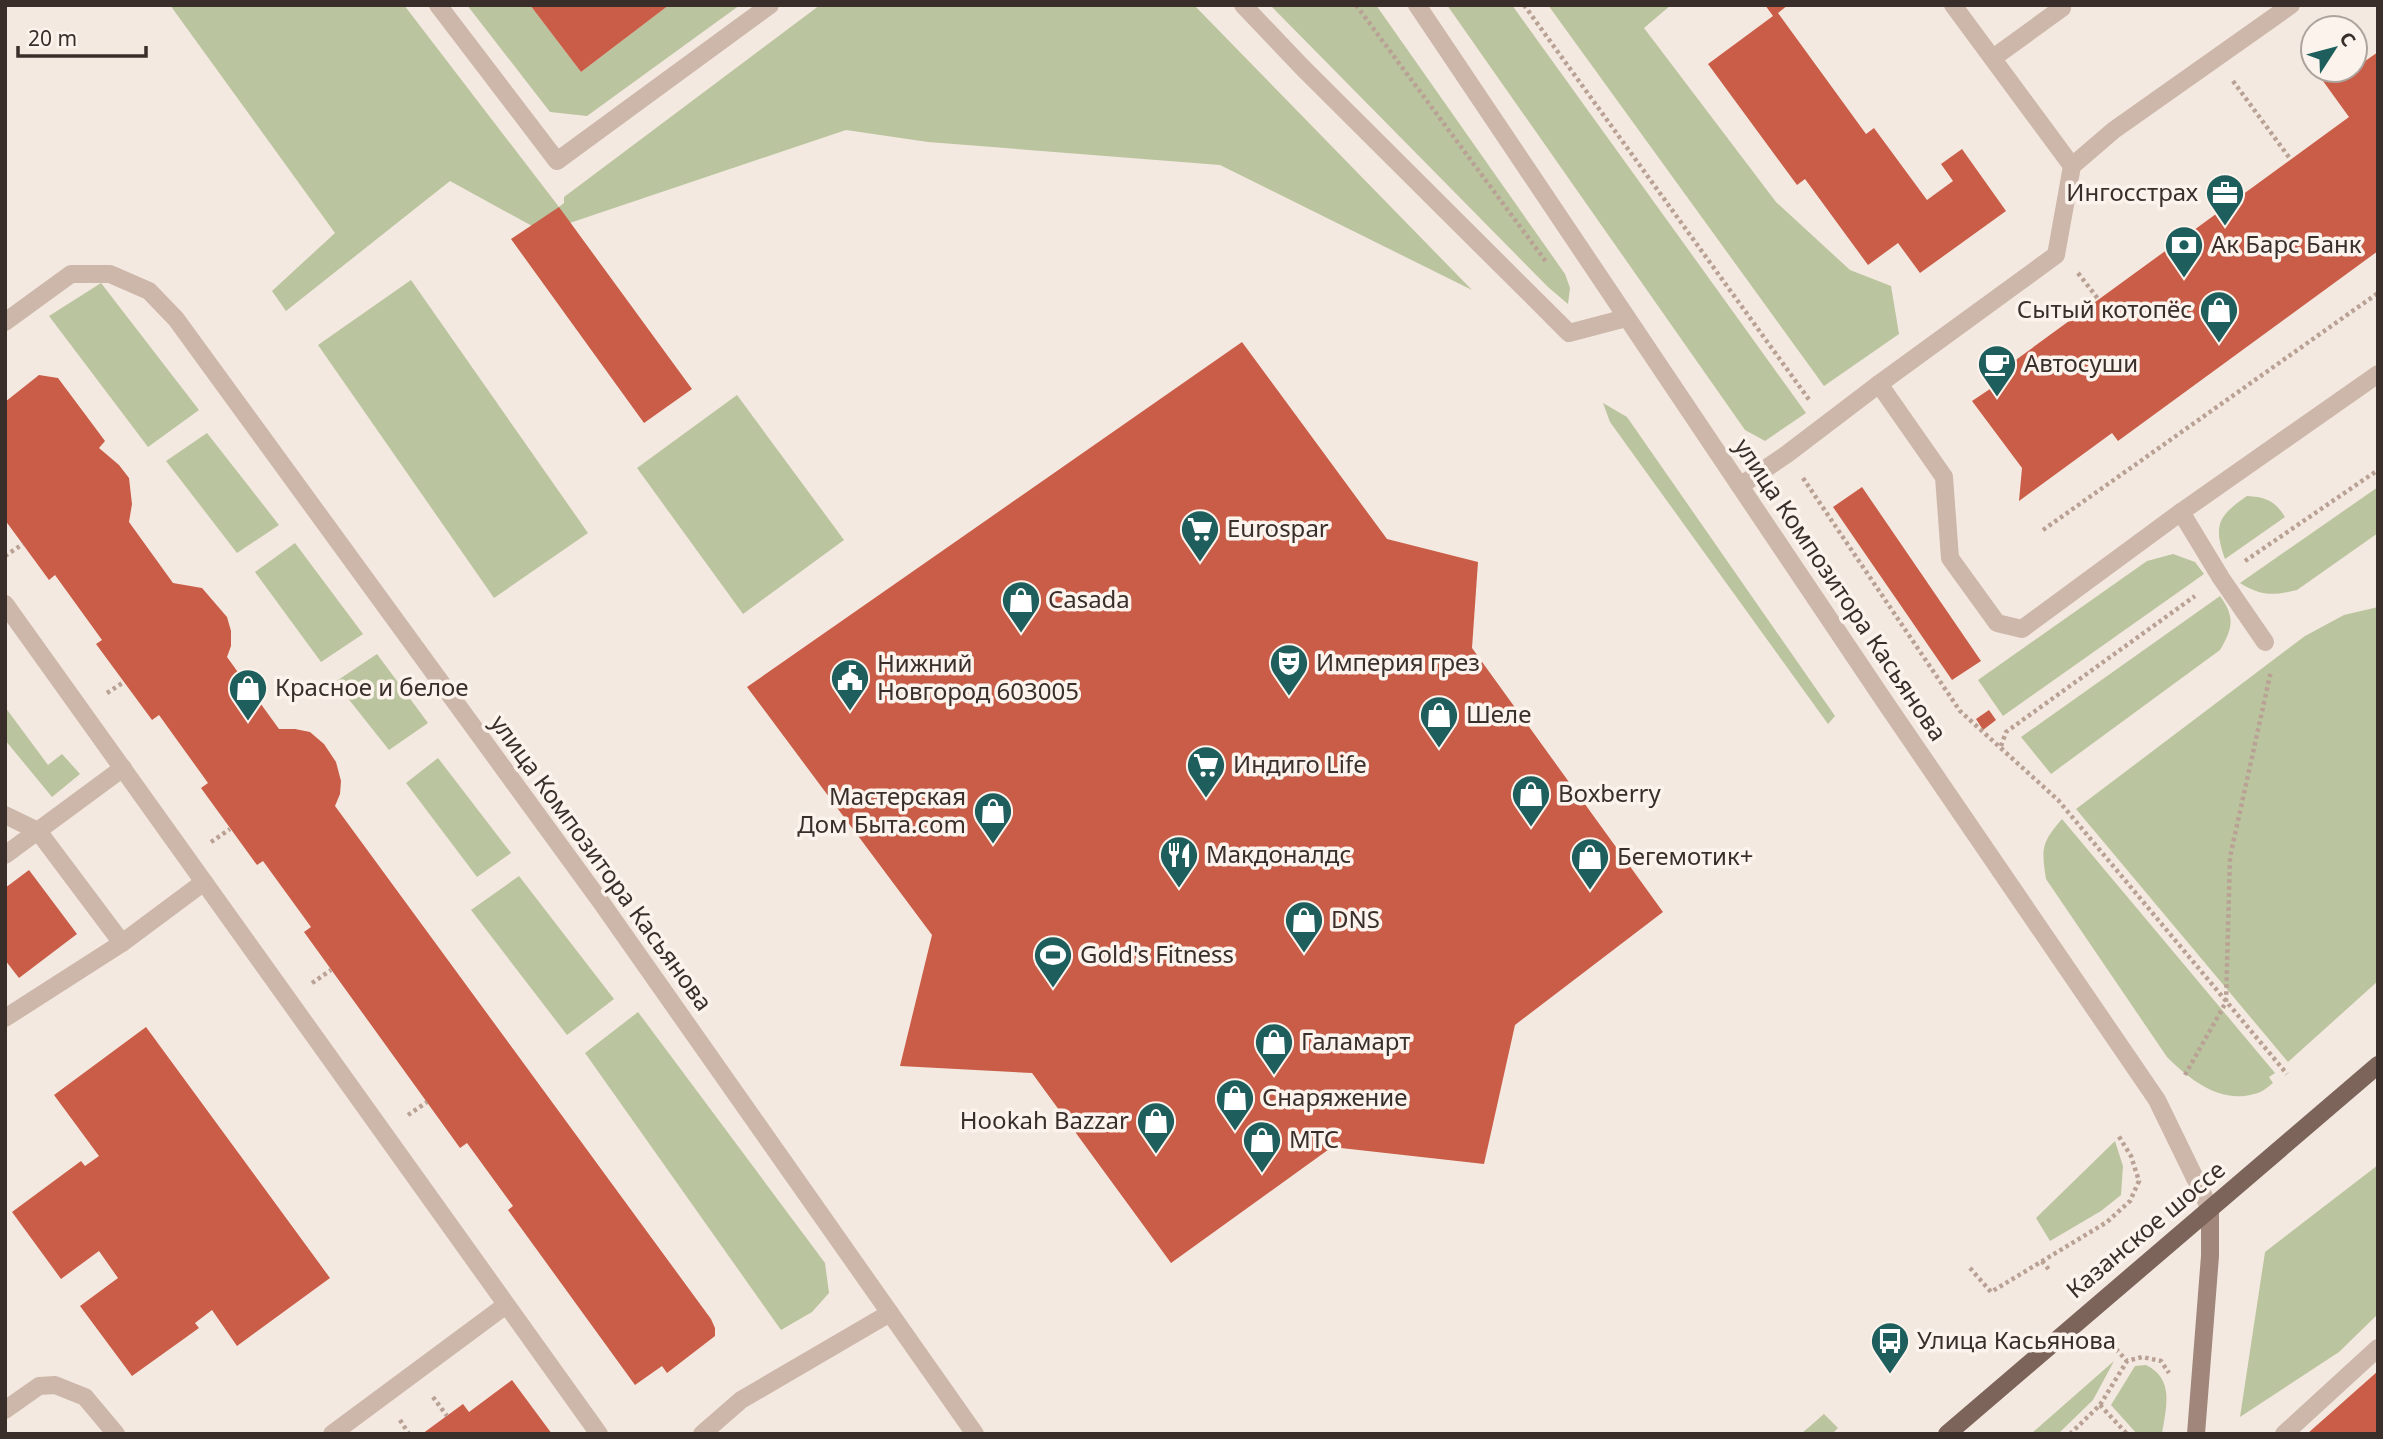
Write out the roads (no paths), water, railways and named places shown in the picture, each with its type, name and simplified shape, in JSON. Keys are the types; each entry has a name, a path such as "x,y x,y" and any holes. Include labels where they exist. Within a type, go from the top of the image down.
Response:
{"main road":[{"name":"Казанское шоссе","path":"1947,1434 2378,1065"}],"street":[{"path":"438,5 557,162 769,5"},
{"path":"1243,5 1569,333 1626,318"},
{"name":"улица Композитора Касьянова","path":"1416,5 2157,1100 2210,1209"},
{"path":"1953,5 2072,166"},
{"path":"1740,486 2056,255 2072,166 2114,130 2291,5"},
{"path":"1993,58 2062,8"},
{"name":"улица Композитора Касьянова","path":"5,322 71,274 110,274 149,292 177,319 601,902 890,1313 969,1432"},
{"path":"1879,384 1944,477 1950,558 1997,623 2022,629 2181,512 2378,373"},
{"path":"2181,512 2221,578 2265,642"},
{"path":"5,604 599,1434"},
{"path":"5,855 123,768"},
{"path":"5,816 38,831 121,943"},
{"path":"5,1018 121,943 204,882"},
{"path":"2196,1434 2210,1256 2210,1209"},
{"path":"332,1434 506,1305"},
{"path":"702,1434 741,1399 890,1313"},
{"path":"2284,1434 2378,1348"},
{"path":"5,1410 39,1386 55,1385 85,1397 116,1434"}],"place":[{"name":"Ингосстрах","path":"2225,227"},
{"name":"Ак Барс Банк","path":"2184,279"},
{"name":"Сытый котопёс","path":"2219,344"},
{"name":"Автосуши","path":"1997,398"},
{"name":"Eurospar","path":"1200,563"},
{"name":"Casada","path":"1021,634"},
{"name":"Империя грез","path":"1289,697"},
{"name":"Нижний Новгород 603005","path":"850,712"},
{"name":"Красное и белое","path":"248,722"},
{"name":"Шеле","path":"1439,749"},
{"name":"Индиго Life","path":"1206,799"},
{"name":"Boxberry","path":"1531,828"},
{"name":"Мастерская Дом Быта.com","path":"993,845"},
{"name":"Макдоналдс","path":"1179,889"},
{"name":"Бегемотик+","path":"1590,891"},
{"name":"DNS","path":"1304,954"},
{"name":"Gold's Fitness","path":"1053,989"},
{"name":"Галамарт","path":"1274,1076"},
{"name":"Снаряжение","path":"1235,1132"},
{"name":"Hookah Bazzar","path":"1156,1155"},
{"name":"МТС","path":"1262,1174"},
{"name":"Улица Касьянова","path":"1890,1375"}]}
